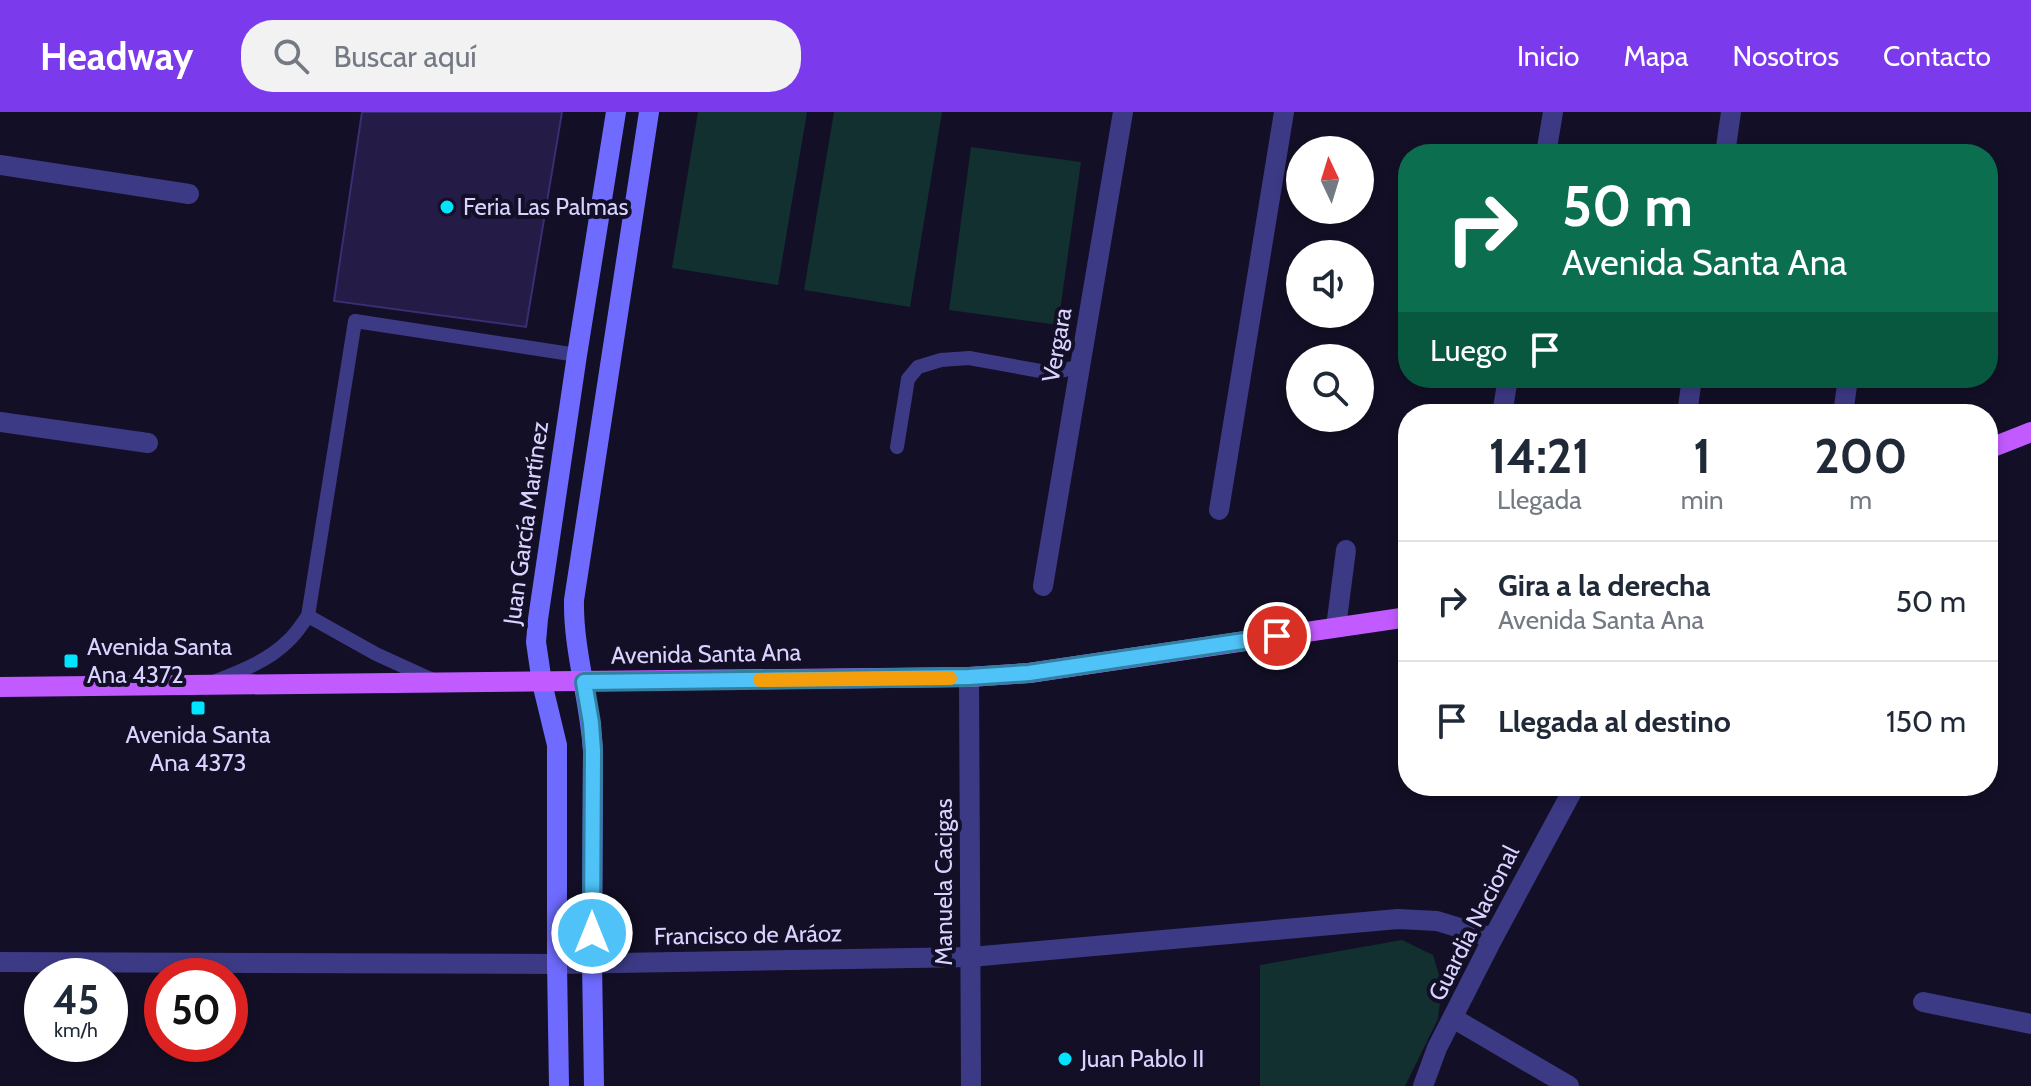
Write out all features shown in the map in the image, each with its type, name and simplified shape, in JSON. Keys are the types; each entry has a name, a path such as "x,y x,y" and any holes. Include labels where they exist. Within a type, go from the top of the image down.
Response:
{"main road":[{"name":"Juan García Martínez","path":"559,1086 557,745 536,642 616,112"},
{"path":"594,1086 593,751 573,623 574,600 649,112"},
{"path":"1998,445 2031,432"},
{"name":"Avenida Santa Ana","path":"0,687 969,677 1029,673 1398,618"}],"street":[{"name":"Vergara","path":"1043,586 1123,112"},
{"path":"1219,510 1284,112"},
{"path":"1548,144 1553,112"},
{"path":"1726,144 1731,112"},
{"path":"0,165 189,194"},
{"path":"0,422 148,443"},
{"path":"1336,627 1346,550"},
{"name":"Manuela Cacigas","path":"969,677 971,1086"},
{"name":"Guardia Nacional","path":"1423,1086 1437,1048 1570,796"},
{"name":"Francisco de Aráoz","path":"0,962 557,964 971,957 1398,919 1437,921 1493,938"},
{"path":"1923,1002 2031,1024"},
{"path":"1453,1018 1569,1086"}],"lane":[{"path":"205,685 268,658 289,641 308,616 355,321 577,355"},
{"path":"897,447 908,379 918,367 941,360 969,358 1046,372 1080,366"},
{"path":"308,616 376,654 440,683"}],"green space":[{"path":"698,112 807,112 778,285 672,268"},
{"path":"834,112 942,112 910,307 804,290"},
{"path":"971,147 1081,162 1058,325 949,310"},
{"path":"1402,940 1433,955 1442,985 1438,1019 1405,1086 1260,1086 1260,965"}],"building":[{"name":"Feria Las Palmas","path":"362,112 562,112 526,327 334,301"}],"slow traffic":[{"path":"760,680 950,678"}],"place":[{"name":"Feria Las Palmas","path":"447,207"},
{"name":"Avenida Santa Ana 4372","path":"71,661"},
{"name":"Avenida Santa Ana 4373","path":"198,708"},
{"name":"Juan Pablo II","path":"1065,1059"}],"route":[{"path":"592,933 593,751 584,682 969,677 1029,673 1277,636"}]}
